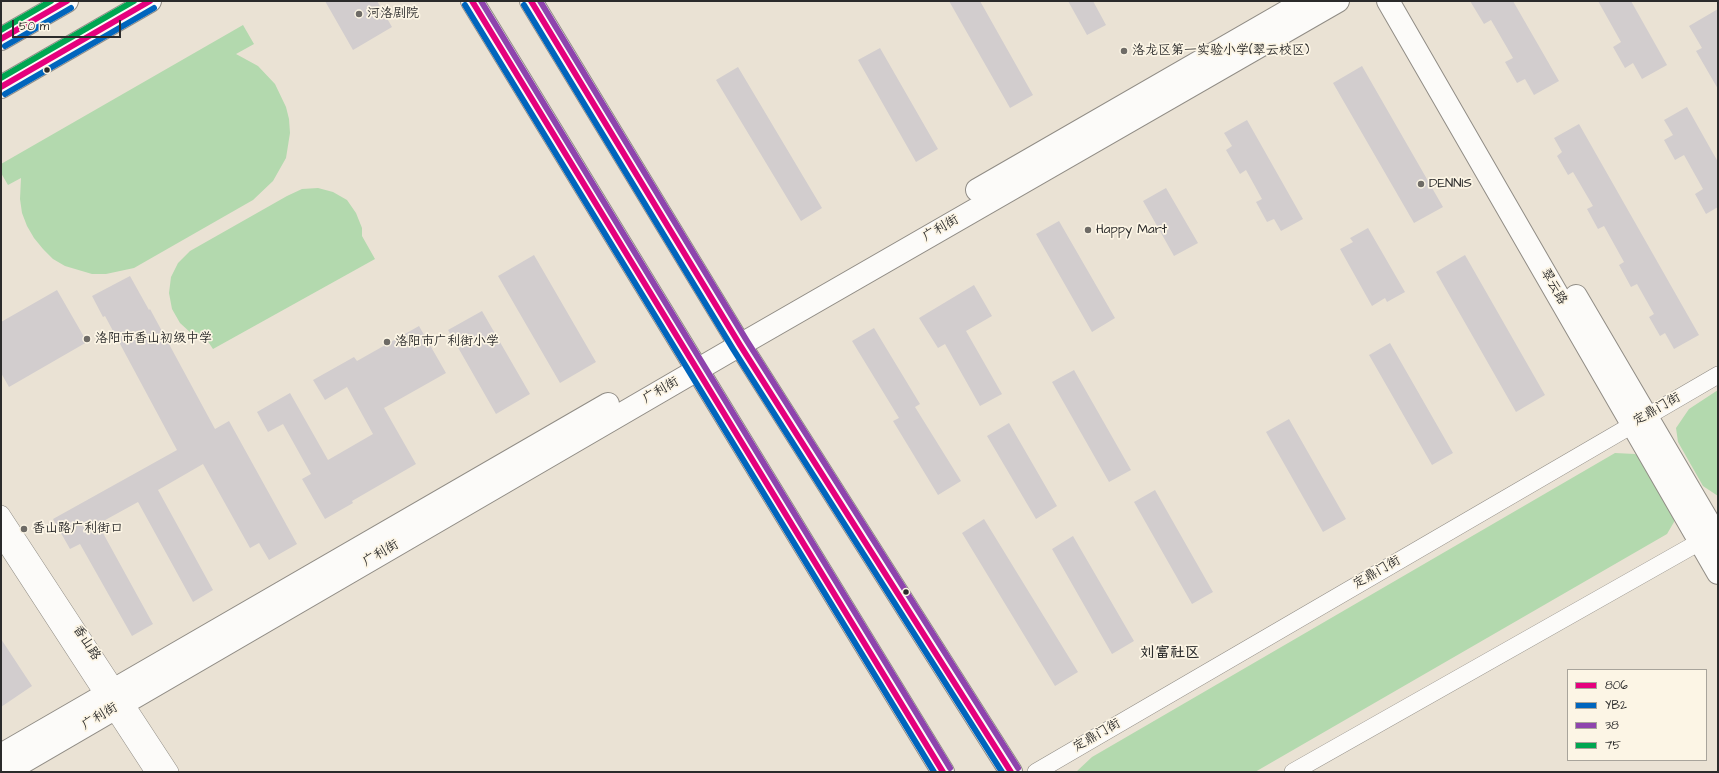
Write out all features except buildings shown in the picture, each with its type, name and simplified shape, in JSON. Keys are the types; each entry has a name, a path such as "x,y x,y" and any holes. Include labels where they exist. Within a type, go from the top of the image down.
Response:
{"street":[{"path":"1,39 67,1"},
{"path":"1,86 150,1"},
{"path":"472,1 943,772"},
{"path":"531,1 736,339 1012,772"},
{"name":"广利街","path":"736,339 1305,1"},
{"name":"广利街","path":"1,755 114,699 736,339 1338,1"},
{"name":"翠云路","path":"1388,1 1639,420 1713,536 1718,573"},
{"name":"翠云路","path":"1402,1 1639,420"},
{"name":"定鼎门街","path":"1036,772 1718,375"},
{"name":"香山路","path":"1,514 114,699 154,772"},
{"path":"1293,772 1713,536"},
{"name":"香山路","path":"1,537 114,699 170,772"},
{"name":"广利街","path":"6,772 114,699"}],"green space":[{"path":"243,25 254,44 236,54 258,66 275,84 286,107 289,119 290,133 286,158 273,181 253,200 134,268 106,274 92,274 65,266 53,259 34,238 27,226 22,213 20,199 21,178 8,185 1,173 1,164"},
{"path":"318,188 333,192 347,200 356,213 362,228 362,236 375,259 213,349 207,340 192,334 180,323 172,309 169,293 171,277 178,263 190,251 287,196 302,189"},
{"path":"1718,390 1718,496 1703,486 1678,442 1676,428 1689,409"},
{"path":"1615,453 1635,454 1648,463 1674,507 1674,522 1667,534 1255,772 1076,772 1092,757"}],"transit line":[{"name":"75","path":"1,30 51,1"},
{"name":"806","path":"1,39 67,1"},
{"name":"75","path":"1,78 134,1"},
{"name":"806","path":"1,87 150,1"},
{"name":"806","path":"472,1 943,772"},
{"name":"38","path":"481,1 950,768"},
{"name":"806","path":"531,1 740,345 1011,772"},
{"name":"38","path":"540,1 747,341 1018,768"},
{"name":"YB2","path":"465,5 934,772"},
{"name":"YB2","path":"524,5 733,349 1002,772"},
{"name":"YB2","path":"5,46 71,8"},
{"name":"YB2","path":"5,94 154,8"}],"place":[{"name":"河洛剧院","path":"359,14"},
{"name":"洛龙区第一实验小学(翠云校区)","path":"1124,51"},
{"name":"DENNIS","path":"1421,184"},
{"name":"Happy Mart","path":"1088,230"},
{"name":"洛阳市香山初级中学","path":"87,339"},
{"name":"洛阳市广利街小学","path":"387,342"},
{"name":"香山路广利街口","path":"24,529"}],"district":[{"name":"刘富社区","path":"1170,654"}]}
